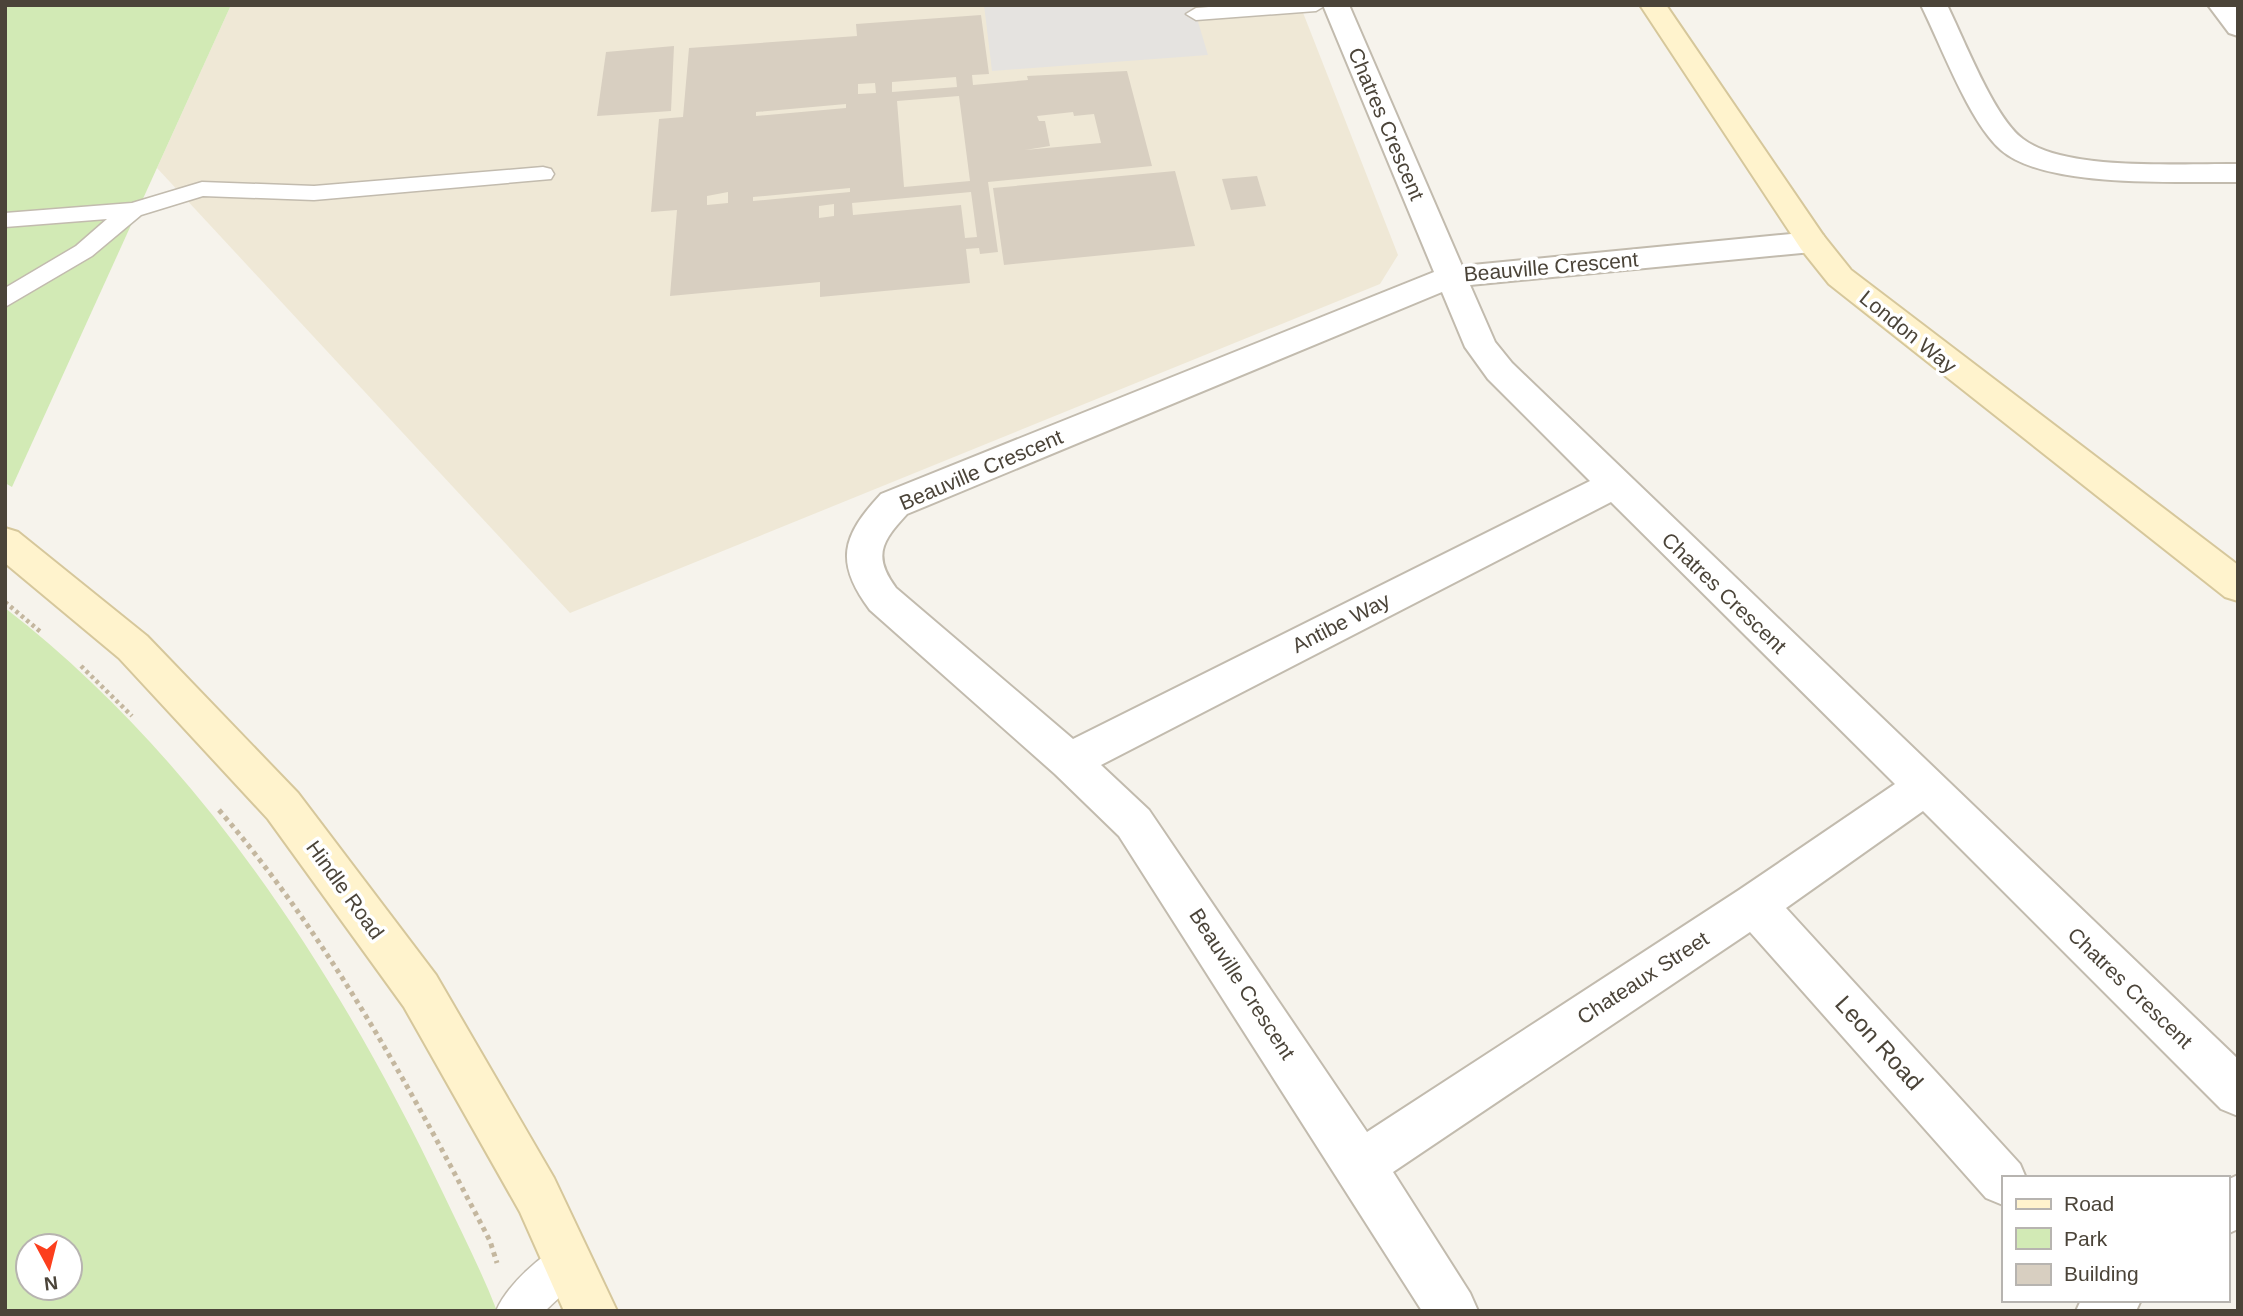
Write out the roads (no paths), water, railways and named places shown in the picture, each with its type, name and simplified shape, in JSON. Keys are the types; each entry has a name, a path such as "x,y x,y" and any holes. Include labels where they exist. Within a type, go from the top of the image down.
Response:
{"street":[{"name":"Chatres Crescent","path":"1336,5 1451,277 1489,358 1613,485 2238,1092"},
{"name":"London Way","path":"1653,5 1812,242 1840,277 2238,586"},
{"path":"1934,5 2000,132 2024,153 2064,167 2238,173"},
{"path":"2221,5 2238,28"},
{"name":"Beauville Crescent","path":"1452,1311 1360,1165 1154,849 1134,823 1069,761 883,599 869,583 862,567 863,553 876,522 894,504 1451,277 1812,242"},
{"name":"Antibe Way","path":"1069,761 1613,485"},
{"name":"Hindle Road","path":"5,542 133,647 283,806 420,991 537,1195 591,1311"},
{"name":"Chateaux Street","path":"1360,1165 1754,905 1924,787"},
{"name":"Leon Road","path":"1754,905 2002,1180"}],"lane":[{"path":"1196,14 1316,5"},
{"path":"5,220 134,210 202,189 314,192 543,174"},
{"path":"5,299 84,251 134,210"},
{"path":"508,1293 568,1262"}]}
